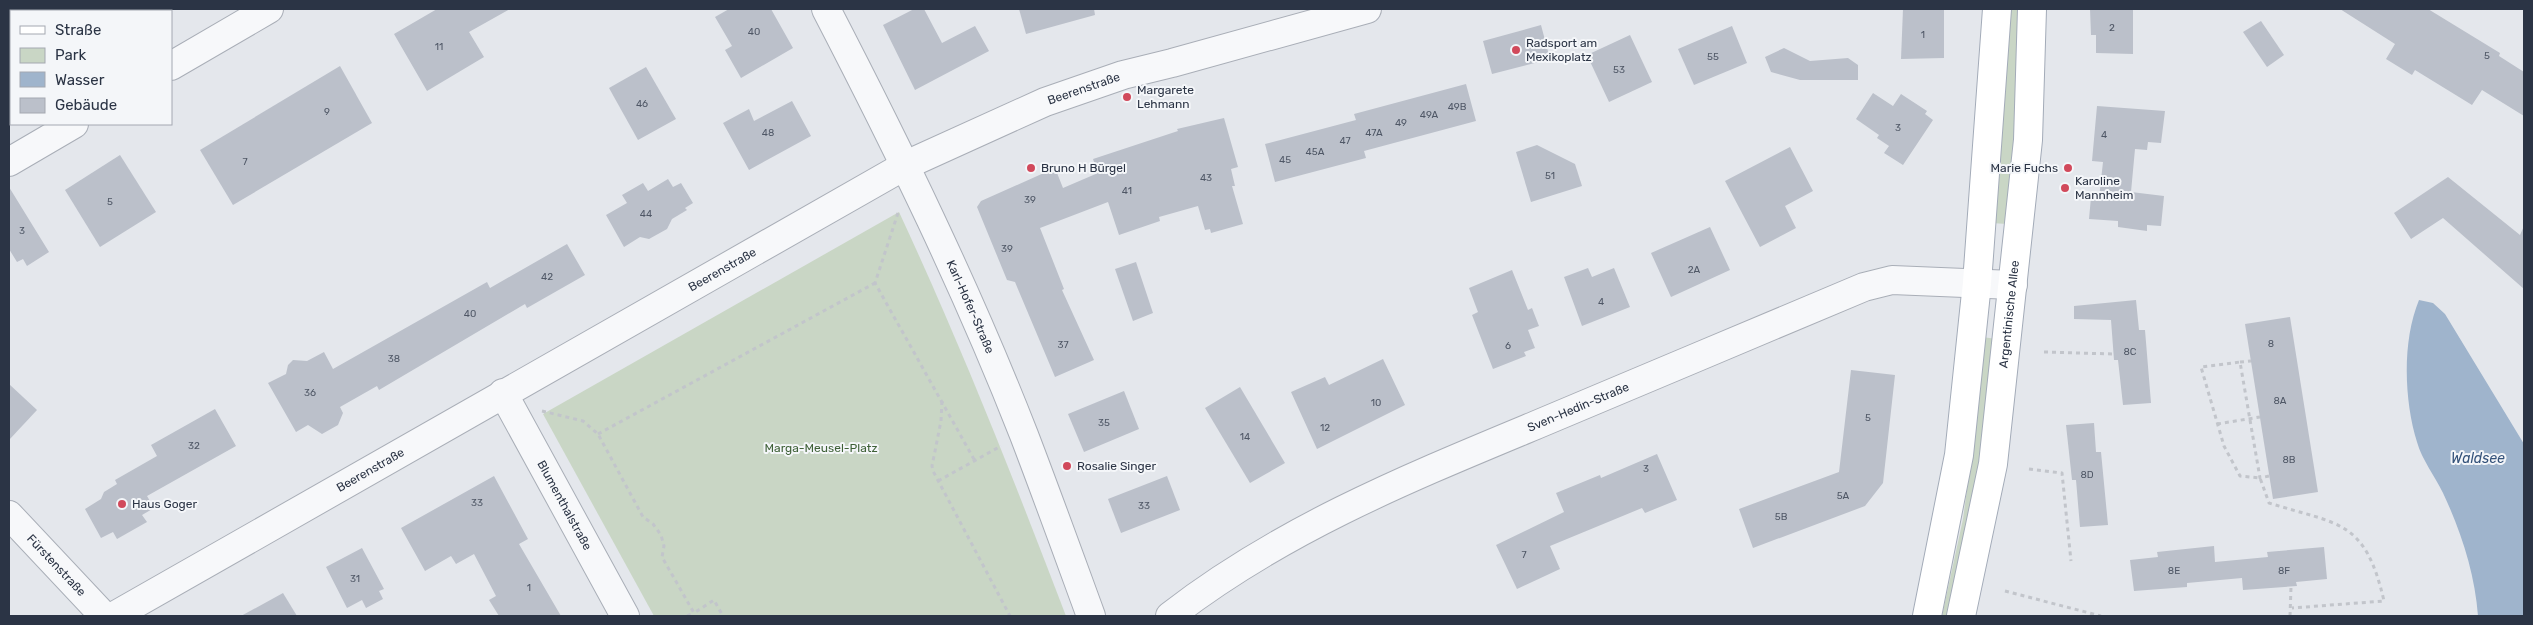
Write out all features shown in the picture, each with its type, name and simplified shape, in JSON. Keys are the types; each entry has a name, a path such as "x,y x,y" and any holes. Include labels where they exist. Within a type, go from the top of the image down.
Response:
{"main road":[{"path":"1927,616 1959,455 1976,283 1997,9"},
{"name":"Argentinische Allee","path":"1961,616 1993,464 2028,140 2032,9"}],"street":[{"path":"172,65 269,9"},
{"name":"Karl-Hofer-Straße","path":"826,9 906,166 982,334 1024,434 1091,616"},
{"name":"Beerenstraße","path":"114,616 503,393 906,166 1045,102 1123,75 1367,9"},
{"path":"9,162 72,125"},
{"name":"Sven-Hedin-Straße","path":"1170,616 1254,556 1338,512 1437,466 1864,287 1892,280 2013,286"},
{"name":"Blumenthalstraße","path":"503,393 625,616"},
{"name":"Fürstenstraße","path":"9,515 104,616"}],"path":[{"path":"598,434 875,283 898,212"},
{"path":"875,283 975,461"},
{"path":"2044,352 2113,354"},
{"path":"2250,361 2201,367 2224,446 2240,476 2260,478 2269,476"},
{"path":"2240,362 2260,478 2269,503 2325,518 2345,527 2364,548 2379,582 2384,601 2292,608"},
{"path":"942,401 941,420 932,466 938,481 1010,616"},
{"path":"534,409 583,420 598,434 643,517 653,524 661,535 664,546 662,557 694,613"},
{"path":"2217,424 2260,417"},
{"path":"938,481 1008,443"},
{"path":"2029,469 2062,473 2071,561"},
{"path":"2290,616 2292,608 2291,587"},
{"path":"2005,591 2101,616"},
{"path":"688,616 714,600 723,616"}],"green space":[{"path":"2008,9 2022,9 2023,24 2008,224 1990,223"},
{"name":"Marga-Meusel-Platz","path":"899,212 944,312 986,413 1066,616 654,616 543,414"},
{"path":"1982,337 1997,339 1980,461 1948,616 1942,616 1963,519 1971,460"}],"water":[{"name":"Waldsee","path":"2419,300 2433,303 2445,314 2524,444 2524,616 2478,616 2474,584 2456,522 2417,442 2409,408 2407,352"}],"building":[{"path":"437,9 510,9 469,32 484,57 427,91 394,34"},
{"path":"729,9 771,9 793,48 741,78 725,50 732,46 715,17"},
{"path":"914,9 924,9 942,43 975,26 989,51 915,90 883,25"},
{"path":"1019,9 1094,9 1095,15 1026,34"},
{"path":"1903,9 1944,9 1944,58 1901,59"},
{"path":"2090,9 2133,9 2133,54 2096,53 2096,35 2091,35"},
{"path":"2340,9 2428,9 2500,53 2499,56 2524,72 2524,116 2482,90 2472,105 2415,70 2412,75 2386,59 2395,44"},
{"path":"2261,21 2284,55 2267,67 2243,32"},
{"name":"Radsport am Mexikoplatz","path":"1541,25 1550,59 1492,74 1483,41"},
{"path":"1732,26 1747,63 1694,85 1678,49"},
{"path":"1630,35 1652,82 1609,102 1587,55"},
{"path":"1784,48 1810,61 1848,58 1858,65 1858,80 1800,80 1771,72 1765,57"},
{"path":"340,66 372,123 233,205 200,150"},
{"path":"646,67 676,119 638,140 609,88"},
{"path":"1466,84 1476,121 1364,151 1366,158 1275,182 1265,144 1356,120 1354,114"},
{"path":"1873,93 1893,106 1901,94 1927,111 1925,114 1933,120 1903,165 1884,153 1889,146 1877,138 1879,135 1856,119"},
{"path":"792,101 811,136 749,170 723,123 749,109 754,121"},
{"path":"2097,106 2165,111 2161,143 2148,142 2147,150 2135,149 2131,192 2164,196 2161,226 2147,225 2147,231 2118,227 2118,221 2089,219 2091,197 2099,198 2103,162 2092,161"},
{"path":"1224,118 1238,167 1231,169 1235,186 1232,186 1243,224 1211,233 1210,229 1205,230 1198,206 1159,217 1160,221 1119,235 1108,202 1040,228 1064,289 1062,290 1094,360 1055,377 1015,282 1007,280 977,207 981,201 1055,168 1063,188 1098,173 1093,159 1178,131 1177,129"},
{"path":"1537,145 1575,164 1582,186 1531,202 1516,152"},
{"path":"1790,147 1813,191 1785,206 1796,228 1760,247 1725,181"},
{"path":"120,155 156,212 100,247 65,190"},
{"path":"2448,177 2520,235 2524,226 2524,289 2443,218 2411,239 2394,213"},
{"path":"668,179 673,187 681,183 693,203 685,208 687,210 672,219 667,229 649,239 640,237 624,247 606,215 627,203 622,195 643,183 648,191"},
{"path":"9,187 49,252 27,266 23,259 17,262 9,249"},
{"path":"1710,227 1730,270 1671,297 1651,253"},
{"path":"567,244 585,275 527,308 525,304 379,390 377,386 340,407 343,413 338,425 322,434 308,425 296,432 268,383 286,374 288,365 293,360 307,361 324,352 333,369 487,282 490,288"},
{"path":"1136,262 1153,313 1133,321 1115,269"},
{"path":"1588,268 1592,277 1614,268 1630,307 1582,326 1564,277"},
{"path":"1512,270 1528,310 1532,308 1539,326 1528,330 1535,348 1524,352 1526,356 1493,369 1472,315 1478,312 1469,288"},
{"path":"2136,300 2139,330 2145,330 2151,403 2123,405 2118,360 2114,360 2111,320 2074,319 2074,306"},
{"path":"2290,317 2318,492 2273,499 2245,324"},
{"path":"1383,359 1405,405 1317,449 1291,392 1325,377 1329,385"},
{"path":"1851,370 1895,375 1883,483 1865,506 1753,548 1739,509 1839,472"},
{"path":"9,384 37,410 9,440"},
{"path":"1240,387 1285,463 1250,483 1205,408"},
{"path":"1124,391 1139,429 1084,452 1068,414"},
{"path":"215,409 236,446 147,496 154,508 142,515 147,522 117,539 113,532 101,538 85,509 101,499 104,492 117,484 115,480 157,456 151,445"},
{"path":"2094,423 2096,452 2101,452 2108,525 2080,527 2076,480 2072,480 2066,425"},
{"path":"1657,454 1677,500 1645,513 1642,508 1550,546 1560,569 1517,589 1496,545 1564,512 1556,493 1600,475 1601,478"},
{"path":"494,476 528,539 519,544 561,616 499,616 489,600 496,596 474,554 456,564 451,556 425,571 401,528"},
{"path":"1167,476 1180,510 1121,533 1108,499"},
{"path":"2214,546 2215,562 2268,557 2267,552 2324,547 2327,579 2296,582 2297,586 2243,590 2242,578 2187,583 2187,587 2134,591 2130,560 2158,557 2157,552"},
{"path":"362,548 384,589 379,591 383,599 366,608 362,600 347,608 326,567"},
{"path":"283,593 297,616 241,616"}],"place":[{"name":"Radsport am Mexikoplatz","path":"1516,50"},
{"name":"Margarete Lehmann","path":"1127,97"},
{"name":"Bruno H Bürgel","path":"1031,168"},
{"name":"Marie Fuchs","path":"2068,168"},
{"name":"Karoline Mannheim","path":"2065,188"},
{"name":"Rosalie Singer","path":"1067,466"},
{"name":"Haus Goger","path":"122,504"}]}
